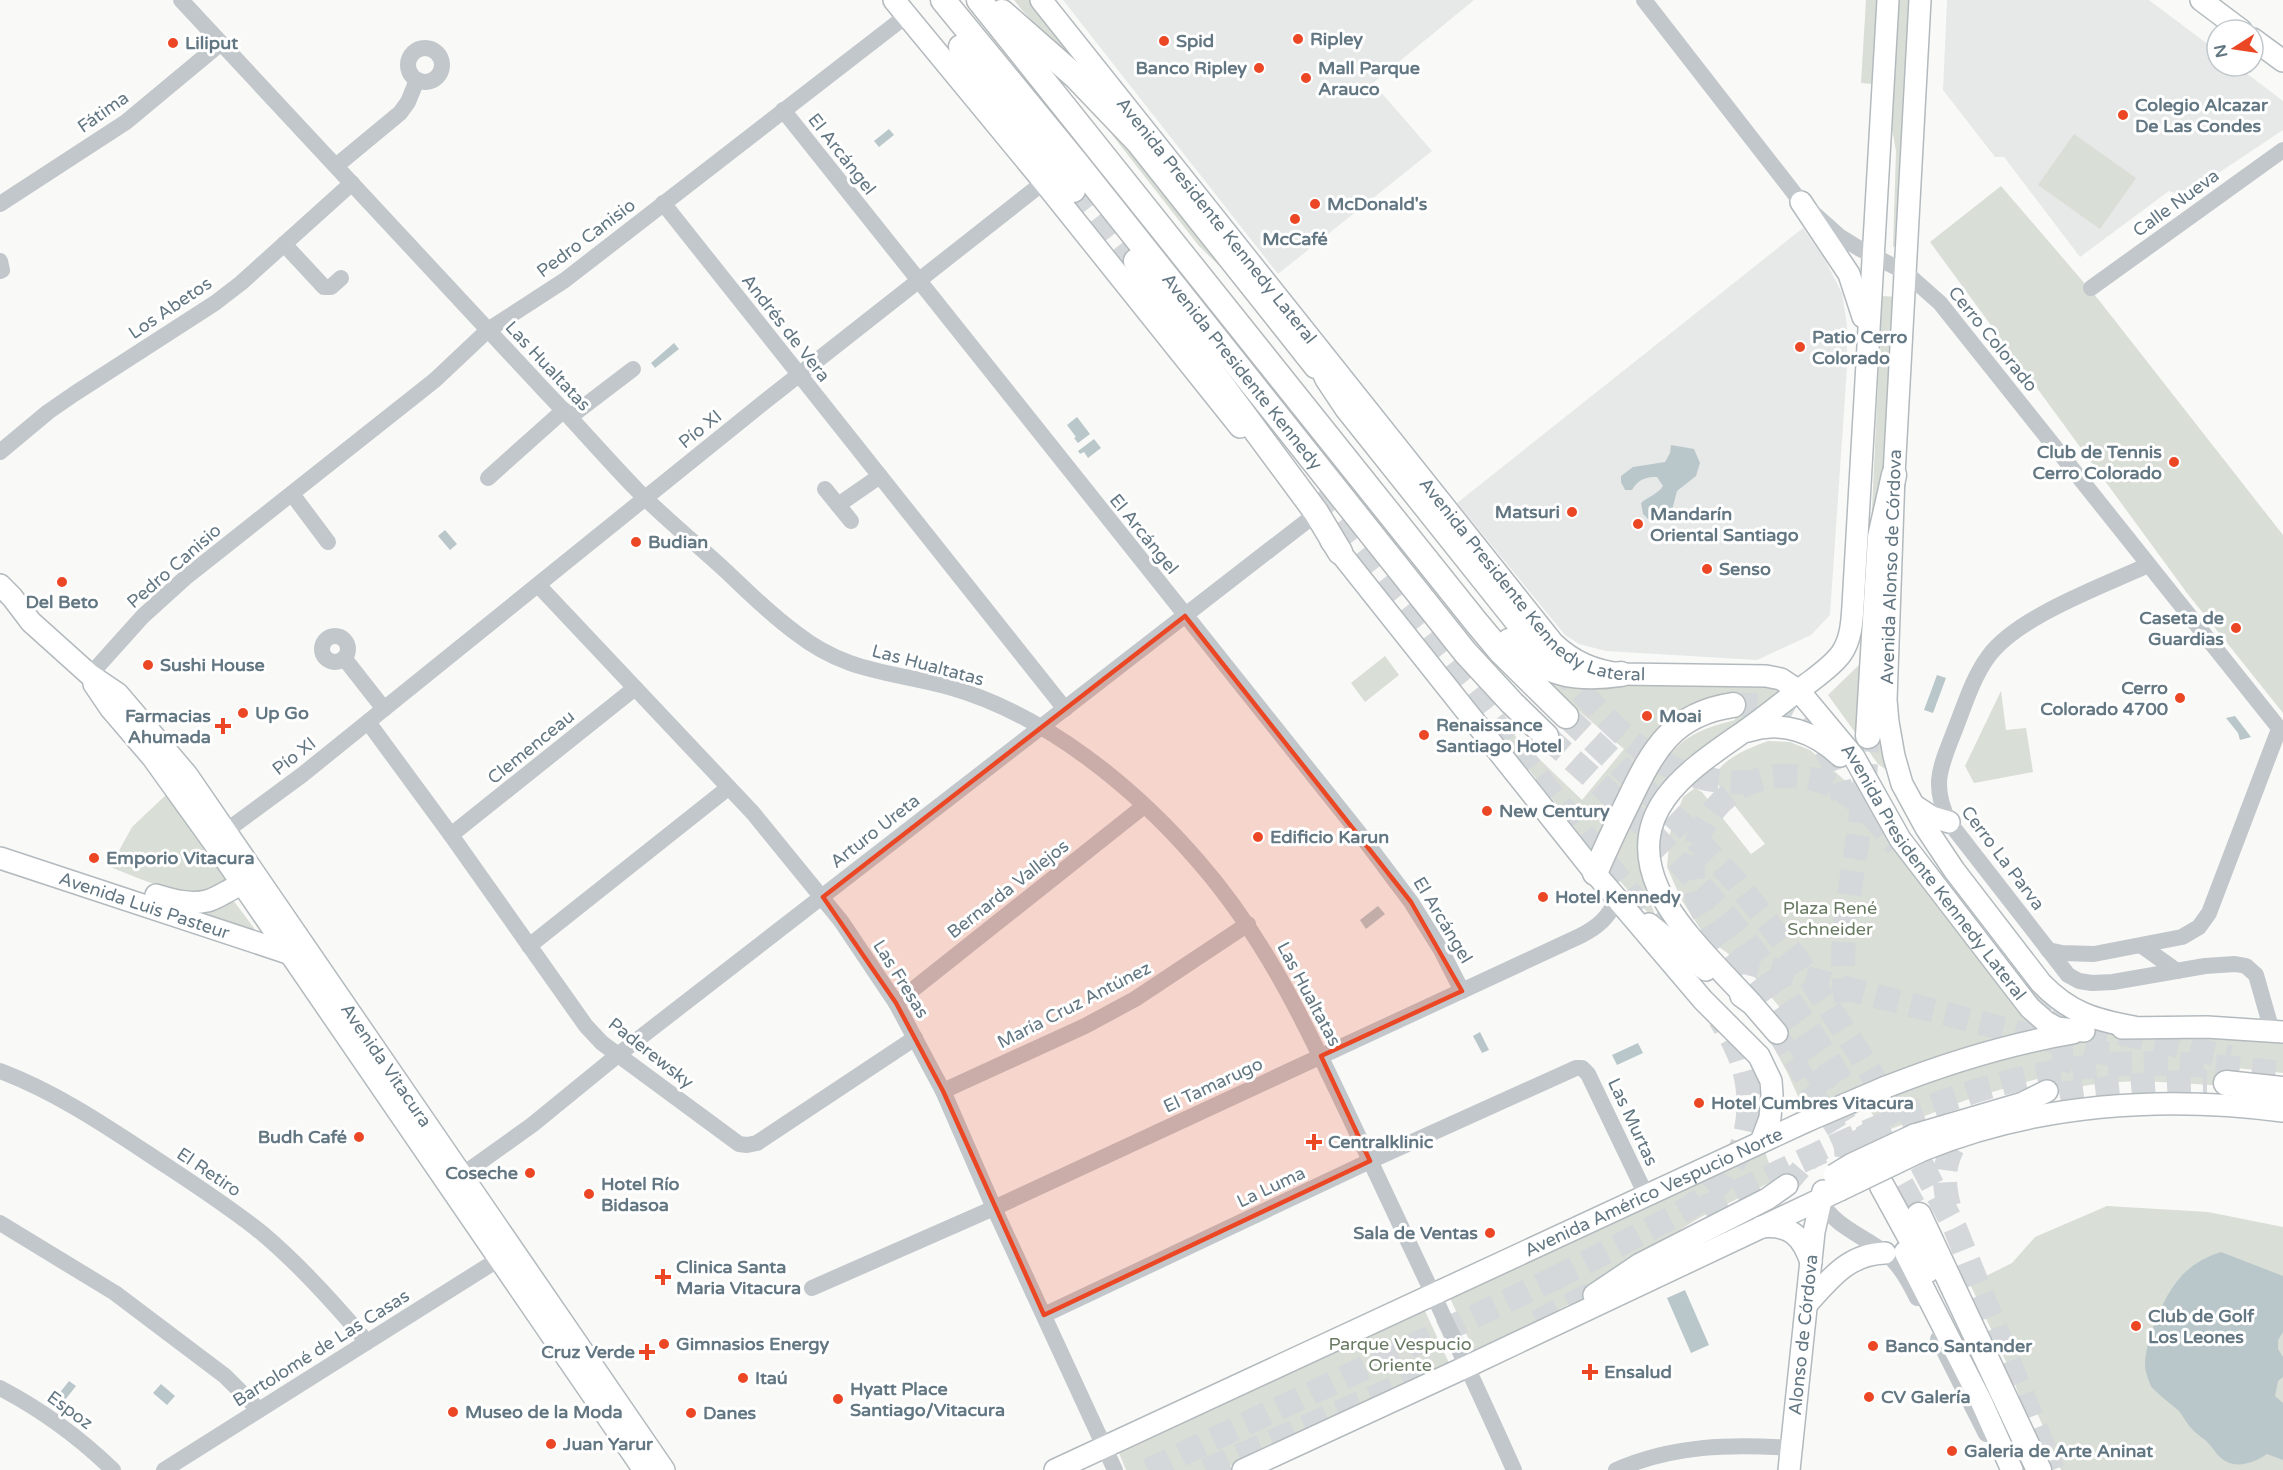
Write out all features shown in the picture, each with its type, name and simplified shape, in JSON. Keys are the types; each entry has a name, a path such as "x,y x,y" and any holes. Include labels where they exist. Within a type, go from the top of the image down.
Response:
{"highway":[{"path":"929,0 995,92 1073,190"},
{"name":"Avenida Presidente Kennedy","path":"944,0 1075,161 1465,652 1546,736"},
{"name":"Avenida Presidente Kennedy","path":"979,0 1476,622 1501,652 1566,716"},
{"path":"988,0 1067,69 1139,143 1508,640 1530,659 1562,674 1595,677 1621,674"},
{"path":"1092,139 1227,283 1310,376"},
{"path":"1075,161 1132,255 1185,335 1316,512 1340,552"},
{"path":"1309,335 1328,378 1347,408 1544,655"},
{"path":"1868,736 1880,537 1894,475"},
{"path":"1595,873 1645,765 1660,743 1691,717 1718,707 1733,705"},
{"path":"2226,1083 2283,1089"},
{"path":"1877,1190 1925,1264 2004,1396"},
{"path":"1919,1215 2039,1470"}],"main road":[{"name":"Avenida Presidente Kennedy Lateral","path":"1041,0 1553,643 1582,664 1605,672 1766,676 1781,679 1799,691 1854,757 1910,841 2030,1008 2057,1028 2084,1031"},
{"name":"Avenida Alonso de Córdova","path":"1752,1004 1693,938 1664,900 1653,875 1650,848 1654,821 1667,793 1685,775 1829,667 1842,653 1851,626 1888,0"},
{"name":"Avenida Alonso de Córdova","path":"1920,0 1894,475 1886,700 1890,739 1902,784 1945,858 2054,996 2067,1006 2090,1017 2134,1028"},
{"path":"2201,0 2225,18"},
{"path":"900,8 1044,182 1595,873 1703,1000 1745,1041 1763,1063 1771,1080 1772,1094 1770,1118 1761,1142"},
{"path":"2265,48 2283,61"},
{"path":"1801,202 1849,274 1868,332"},
{"name":"Avenida Vitacura","path":"0,585 31,622 132,709 187,775 664,1470"},
{"name":"Avenida Vitacura","path":"0,606 31,622"},
{"name":"Avenida Vitacura","path":"90,675 102,698 153,758 198,820 644,1470"},
{"path":"1742,733 1753,729 1777,727 1801,730 1822,741 1848,765 2037,994"},
{"path":"1902,784 1910,841"},
{"path":"1912,804 1932,817 1949,822"},
{"path":"198,820 215,831 226,831"},
{"name":"Avenida Luis Pasteur","path":"0,845 165,898 186,902 216,898 242,884"},
{"name":"Avenida Luis Pasteur","path":"0,858 288,953"},
{"path":"242,884 254,884 274,900"},
{"path":"1617,899 1752,1004 1778,1033"},
{"name":"Avenida Américo Vespucio Norte","path":"1055,1470 1809,1120 1933,1069 1991,1051 2084,1031 2207,1027 2278,1032"},
{"path":"1243,1470 1820,1199 1837,1182 1918,1143 2023,1103 2047,1091"},
{"path":"1918,1143 1940,1143 2003,1125 2109,1106 2178,1102 2283,1111"},
{"path":"1555,1325 1596,1293 1641,1264 1767,1199 1787,1185"},
{"path":"1877,1190 1981,1401 2012,1470"},
{"name":"Alonso de Córdova","path":"1789,1470 1820,1199"},
{"path":"1761,1227 1779,1227 1796,1235 1807,1250 1811,1262"},
{"path":"1807,1304 1845,1265 1860,1257 1885,1253"}],"street":[{"name":"Las Hualtatas","path":"181,0 646,498 771,613 816,648 837,659 861,668 950,687 989,702 1041,728 1090,761 1144,806 1196,859 1248,924 1287,988 1468,1366 1514,1470"},
{"name":"Cerro Colorado","path":"1644,0 1801,202 1839,236 1905,272 1940,303 2281,731"},
{"name":"Pedro Canisio","path":"90,675 160,600 435,380 488,330 565,280 783,110 900,8"},
{"name":"Fátima","path":"0,204 126,122 221,43"},
{"path":"336,166 400,113 408,102 417,80"},
{"name":"El Arcángel","path":"783,110 1360,834 1412,902 1462,991"},
{"name":"Calle Nueva","path":"2091,288 2283,150"},
{"name":"Pío XI","path":"226,831 368,722 798,375 1044,182"},
{"name":"Los Abetos","path":"0,452 65,400 215,303 352,183"},
{"name":"Andrés de Vera","path":"663,203 1065,709"},
{"path":"284,244 324,287 331,287 341,278"},
{"path":"0,261 2,270 0,271"},
{"path":"488,478 567,413 633,369"},
{"path":"838,505 880,476"},
{"path":"825,489 851,521"},
{"path":"292,494 328,542"},
{"name":"Arturo Ureta","path":"462,1175 532,1125 619,1054 1312,517"},
{"name":"Cerro La Parva","path":"2148,565 2035,619 2004,639 1989,655 1976,678 1940,766 1938,793 1942,808 1949,822 2068,975 2086,983 2113,982 2177,970 2235,964 2251,969 2278,1032"},
{"name":"Las Fresas","path":"538,585 753,813 823,897 896,1003 944,1092 994,1209 1115,1470"},
{"path":"344,658 384,709"},
{"name":"Clemenceau","path":"452,836 635,688"},
{"name":"Paderewsky","path":"368,722 452,836 585,1026 602,1043 739,1144 747,1146 757,1143 915,1038"},
{"path":"2048,950 2094,954 2142,946 2189,934 2206,918 2281,731"},
{"path":"529,946 728,788"},
{"name":"Bernarda Vallejos","path":"896,1003 1144,806"},
{"name":"El Tamarugo","path":"812,1288 994,1209 1593,929 1610,913 1617,899"},
{"name":"María Cruz Antúnez","path":"944,1092 1068,1034 1135,999 1248,924"},
{"path":"2142,946 2177,970"},
{"name":"La Luma","path":"1044,1315 1370,1161 1573,1069 1582,1068"},
{"name":"Las Murtas","path":"1582,1068 1588,1074 1646,1195"},
{"name":"El Retiro","path":"0,1071 66,1102 222,1203 263,1234 296,1265 348,1318 367,1342"},
{"path":"1820,1199 1834,1219 1885,1253 1900,1268 2003,1470"},
{"path":"0,1223 89,1276 148,1316 225,1376 260,1410"},
{"name":"Bartolomé de Las Casas","path":"164,1470 499,1259"},
{"name":"Espoz","path":"0,1388 48,1416 112,1470"},
{"path":"1616,1470 1653,1456 1694,1448 1735,1445 1791,1448"}],"highlighted area":[{"path":"1185,616 1411,902 1462,991 1321,1056 1370,1161 1044,1315 943,1091 896,1003 823,897"}],"shaded area":[{"path":"1063,0 1474,0 1373,83 1432,151 1278,274"},
{"name":"Colegio Alcazar De Las Condes","path":"1947,0 2149,0 2205,42 2205,78 2253,78 2283,101 2283,130 2184,196 2169,191 2080,257 2004,157 1995,157 1943,90"},
{"path":"889,129 894,135 879,147 874,141"},
{"path":"1803,228 1824,258 1842,293 1847,325 1847,367 1830,615 1811,635 1757,660 1606,651 1579,644 1565,635 1457,503"},
{"path":"674,343 679,349 655,368 651,363"},
{"path":"1077,417 1090,434 1078,443 1067,425"},
{"path":"1094,439 1101,448 1088,458 1084,452 1080,454 1078,451"},
{"path":"1671,445 1694,449 1700,463 1696,476 1677,491 1671,514 1662,521 1650,521 1643,514 1641,503 1663,486 1657,477 1649,477 1637,483 1632,490 1625,490 1621,476 1633,467 1665,462"},
{"path":"445,530 457,544 450,550 438,536"},
{"path":"1937,675 1946,678 1933,713 1924,710"},
{"path":"2235,716 2251,737 2240,740 2238,733 2226,718"},
{"path":"1378,906 1385,914 1366,929 1360,920"},
{"path":"1480,1032 1489,1050 1482,1053 1473,1036"},
{"path":"1638,1043 1643,1053 1617,1065 1612,1055"},
{"path":"2221,1252 2283,1276 2283,1332 2278,1340 2278,1349 2283,1357 2283,1377 2278,1381 2275,1396 2283,1403 2283,1460 2267,1454 2244,1464 2226,1462 2193,1430 2178,1410 2152,1388 2147,1375 2145,1364 2148,1343 2167,1296 2192,1266"},
{"path":"1685,1290 1709,1345 1691,1353 1667,1298"},
{"path":"69,1381 76,1386 65,1400 58,1395"},
{"path":"161,1384 175,1396 167,1405 153,1393"}],"green space":[{"path":"1014,0 1033,0 1140,136 1021,9"},
{"path":"1866,0 1879,0 1874,84 1861,83"},
{"path":"1899,0 1913,0 1901,243 1893,247 1896,151 1892,129"},
{"path":"1106,121 1242,288 1199,246 1106,127 1104,123"},
{"path":"2074,134 2136,178 2100,229 2038,185"},
{"path":"2001,186 2098,299 2283,535 2283,713 2187,593 1930,242"},
{"path":"1882,296 1898,297 1889,477 1870,552"},
{"path":"1867,649 1888,771 1878,764 1828,695 1860,664"},
{"path":"1385,656 1399,675 1365,702 1351,683"},
{"path":"1541,679 1775,687 1788,695 1666,784 1643,871 1645,886 1658,924 1611,871 1640,803 1658,770 1668,756 1692,735 1735,720 1733,699 1690,711 1597,857 1506,740 1509,730 1582,800 1624,749"},
{"path":"2001,691 2006,730 2026,728 2033,772 1974,783 1965,766"},
{"name":"Plaza René Schneider","path":"1768,741 1790,742 1810,750 1849,784 1992,976 2042,1027 1881,1078 1805,1112 1773,1046 1750,1020 1756,1017 1774,1038 1794,1024 1745,966 1701,930 1681,899 1667,867 1670,833 1683,797 1695,788 1702,792 1751,854 1765,844 1714,777 1730,759"},
{"path":"167,794 230,881 216,889 186,892 170,889 110,867 132,827"},
{"path":"233,900 254,928 253,931 205,913 206,909"},
{"path":"2105,1032 2283,1038 2283,1073 2227,1067 2224,1086 2119,1082 2055,1092 2047,1076 1969,1099 1883,1132 1867,1105 1932,1076 2054,1039"},
{"name":"Parque Vespucio Oriente","path":"1764,1149 1775,1180 1699,1218 1630,1261 1566,1306 1475,1353 1450,1298"},
{"name":"Club de Golf Los Leones","path":"2107,1206 2208,1212 2283,1227 2283,1470 2061,1470 2034,1405 2024,1409 2009,1368 1970,1284 2012,1263 2035,1237"},
{"name":"Parque Vespucio Oriente","path":"1425,1311 1450,1365 1221,1470 1126,1470 1119,1453"}],"tunnel":[{"path":"1073,190 1144,280"},
{"path":"1315,495 1668,941"},
{"path":"1557,665 1618,729 1639,748 1663,763 1688,774 1716,781 1748,782"},
{"path":"1733,705 1776,710 1793,717 1808,728 1820,741 1830,758 1838,777 1843,799"},
{"path":"1566,716 1684,826 1737,883 1799,962 1861,1056 1895,1114 1955,1228 2053,1470"},
{"path":"1546,736 1656,839 1725,914 1815,1038 1919,1215"},
{"path":"1846,1002 1844,933 1865,780 1868,736"},
{"path":"1863,1153 1789,1029 1763,990 1718,935 1704,914 1697,898 1693,876 1694,854 1700,834 1710,815 1724,799 1740,787 1760,779 1782,776 1820,781 1849,795 1874,818 1897,846"},
{"path":"1736,960 2091,1051 2121,1055"},
{"path":"2021,993 2054,1014 2079,1024 2230,1057"},
{"path":"2037,994 2052,1017 2063,1055 2056,1080 2047,1091"},
{"path":"1553,1279 1692,1205 1711,1192 1729,1171 1743,1141 1749,1108 1746,1076 1732,1039 1720,1019"},
{"path":"1777,1033 1865,1175"},
{"path":"1703,1208 1899,1118 2000,1084 2052,1072 2105,1065 2149,1063 2283,1073"},
{"path":"2024,1100 2115,1087 2207,1082"},
{"path":"1949,1206 1945,1183 1947,1162 1955,1144 1969,1125"},
{"path":"1787,1185 1807,1162 1823,1149 1832,1146 1851,1151"},
{"path":"1148,1470 1566,1273"},
{"path":"1537,1322 1612,1283"},
{"path":"1206,1470 1429,1373"}],"place":[{"name":"Ripley","path":"1298,39"},
{"name":"Spid","path":"1164,41"},
{"name":"Liliput","path":"173,43"},
{"name":"Banco Ripley","path":"1259,68"},
{"name":"Mall Parque Arauco","path":"1306,78"},
{"name":"Colegio Alcazar De Las Condes","path":"2123,115"},
{"name":"McDonald's","path":"1315,204"},
{"name":"McCafé","path":"1295,219"},
{"name":"Patio Cerro Colorado","path":"1800,347"},
{"name":"Club de Tennis Cerro Colorado","path":"2174,462"},
{"name":"Matsuri","path":"1572,512"},
{"name":"Mandarín Oriental Santiago","path":"1638,524"},
{"name":"Budian","path":"636,542"},
{"name":"Senso","path":"1707,569"},
{"name":"Del Beto","path":"62,582"},
{"name":"Caseta de Guardias","path":"2236,628"},
{"name":"Sushi House","path":"148,665"},
{"name":"Cerro Colorado 4700","path":"2180,698"},
{"name":"Up Go","path":"243,713"},
{"name":"Moai","path":"1647,716"},
{"name":"Farmacias Ahumada","path":"223,726"},
{"name":"Renaissance Santiago Hotel","path":"1424,735"},
{"name":"New Century","path":"1487,811"},
{"name":"Edificio Karun","path":"1258,837"},
{"name":"Emporio Vitacura","path":"94,858"},
{"name":"Hotel Kennedy","path":"1543,897"},
{"name":"Hotel Cumbres Vitacura","path":"1699,1103"},
{"name":"Budh Café","path":"359,1137"},
{"name":"Centralklinic","path":"1314,1142"},
{"name":"Coseche","path":"530,1173"},
{"name":"Hotel Río Bidasoa","path":"589,1194"},
{"name":"Sala de Ventas","path":"1490,1233"},
{"name":"Clinica Santa Maria Vitacura","path":"663,1277"},
{"name":"Club de Golf Los Leones","path":"2136,1326"},
{"name":"Gimnasios Energy","path":"664,1344"},
{"name":"Banco Santander","path":"1873,1346"},
{"name":"Cruz Verde","path":"647,1352"},
{"name":"Ensalud","path":"1590,1372"},
{"name":"Itaú","path":"743,1378"},
{"name":"CV Galería","path":"1869,1397"},
{"name":"Hyatt Place Santiago/Vitacura","path":"838,1399"},
{"name":"Museo de la Moda","path":"453,1412"},
{"name":"Danes","path":"691,1413"},
{"name":"Juan Yarur","path":"551,1444"},
{"name":"Galeria de Arte Aninat","path":"1952,1451"}]}
